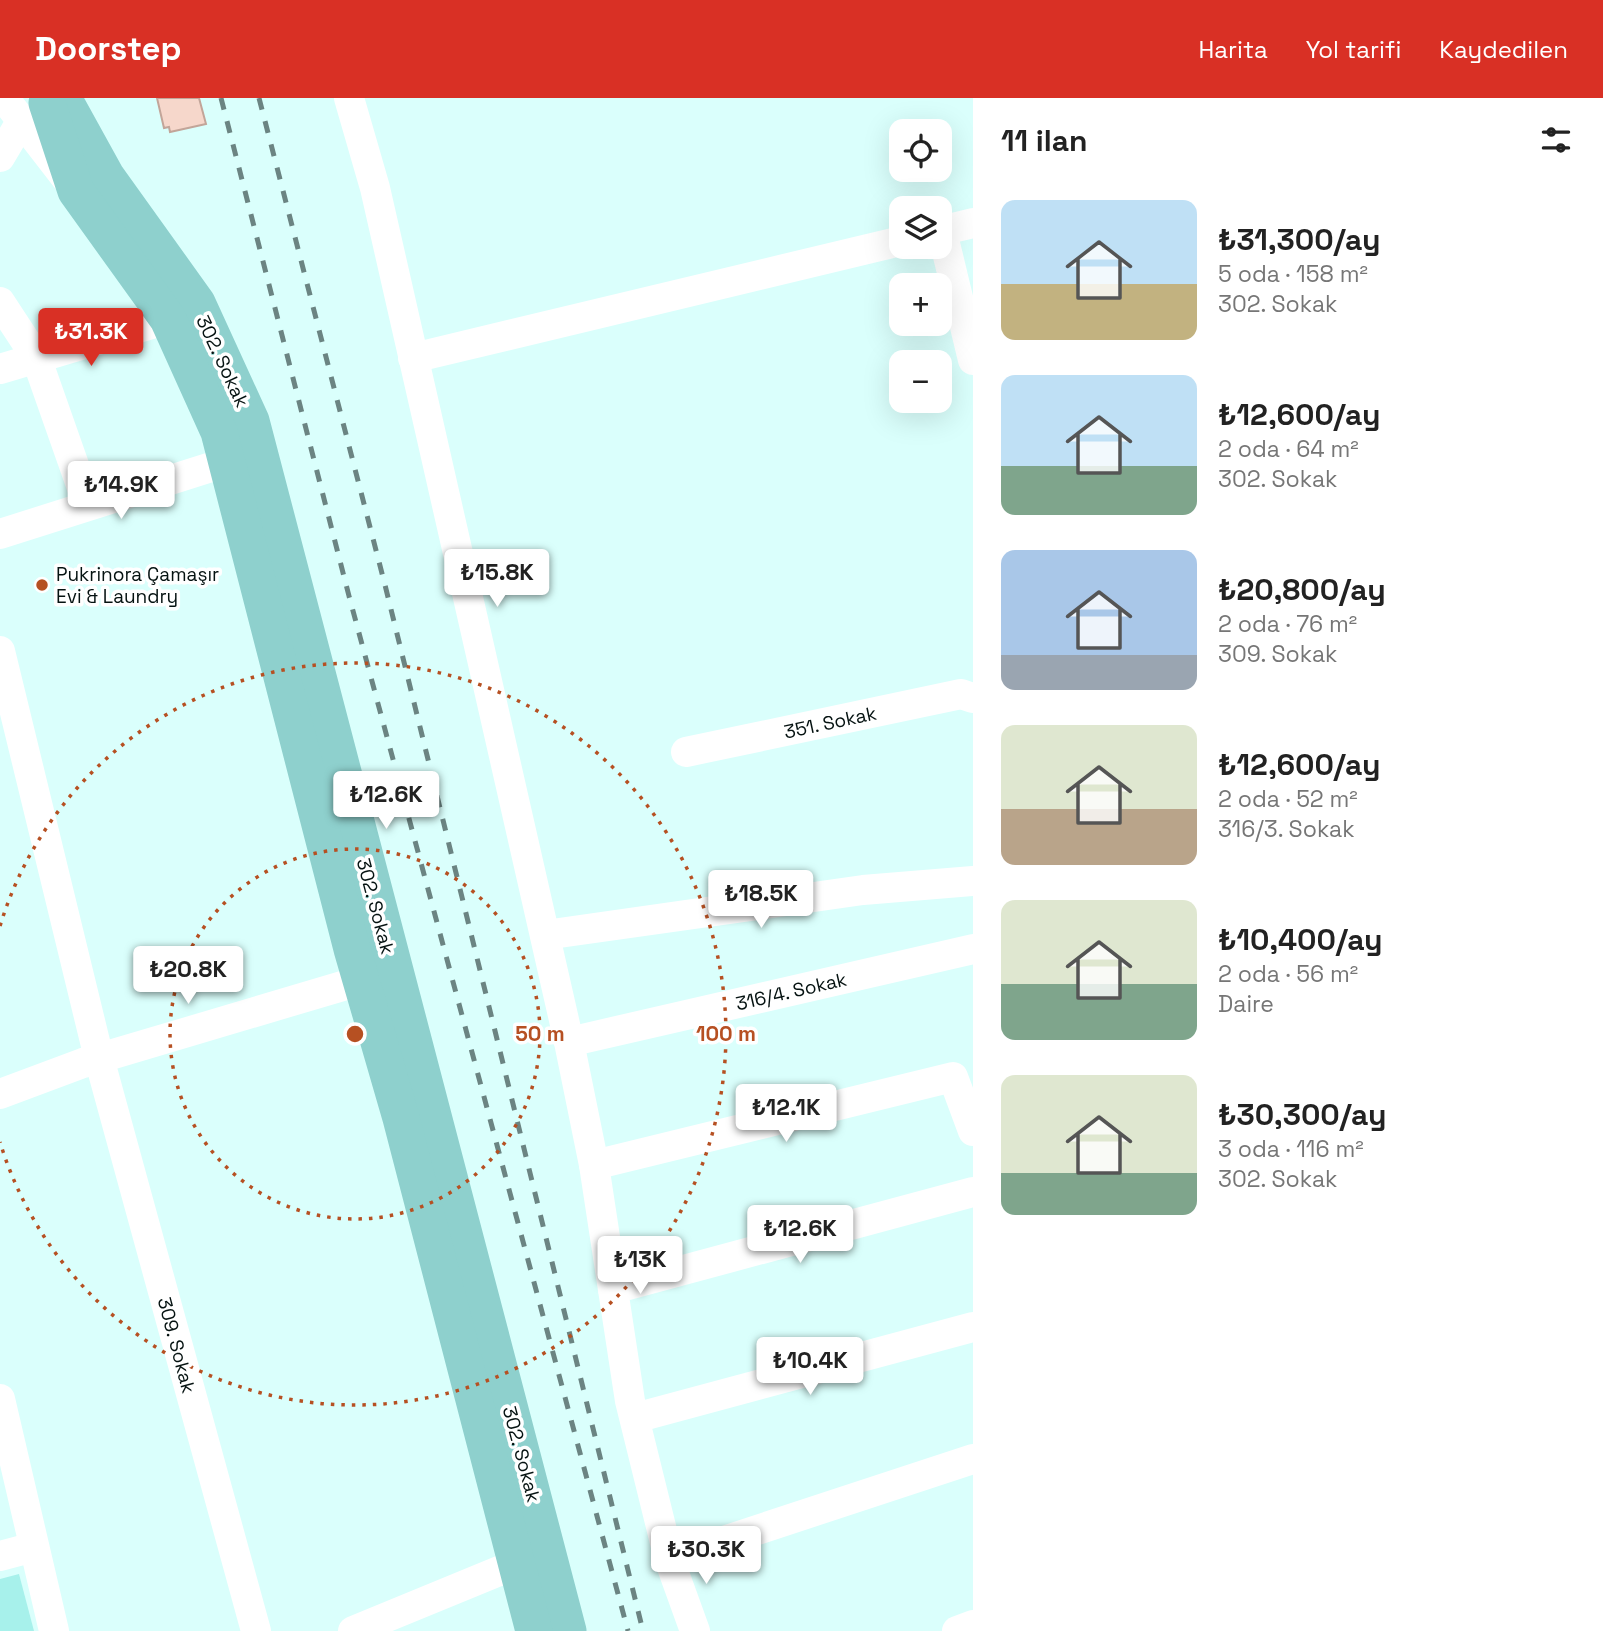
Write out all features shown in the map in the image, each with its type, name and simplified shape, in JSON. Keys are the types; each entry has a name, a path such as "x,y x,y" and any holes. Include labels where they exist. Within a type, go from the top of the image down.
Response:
{"main road":[{"name":"302. Sokak","path":"62,98 106,176 197,303 251,421 377,976 401,1118 534,1631"},
{"name":"302. Sokak","path":"24,105 76,191 168,319 219,432 377,976 433,1110 568,1631"}],"street":[{"path":"349,98 375,188 569,1042 594,1165 635,1418 669,1559 695,1631"},
{"path":"0,157 24,105"},
{"path":"952,228 973,223"},
{"path":"413,358 889,244"},
{"path":"948,259 973,360"},
{"path":"0,302 36,357 88,505"},
{"path":"0,369 168,319"},
{"path":"0,534 227,462"},
{"name":"309. Sokak","path":"0,651 99,1058 256,1631"},
{"name":"351. Sokak","path":"686,752 961,694 973,698"},
{"path":"545,935 863,890 973,881"},
{"name":"316/4. Sokak","path":"569,1042 973,949"},
{"path":"0,1094 99,1058 377,976"},
{"path":"594,1165 953,1077 965,1082 973,1131"},
{"path":"613,1289 973,1192"},
{"path":"635,1418 973,1327"},
{"path":"0,1399 54,1631"},
{"path":"669,1559 973,1459"},
{"path":"0,1556 34,1547"},
{"path":"353,1631 516,1564"},
{"path":"957,1631 973,1625"}],"shaded area":[{"path":"19,1574 34,1631 0,1631 0,1579"}],"building":[{"path":"157,98 199,98 206,124 170,132 169,127 164,128"}],"railway":[{"path":"221,98 349,596 628,1631"},
{"path":"259,98 385,585 643,1631"}],"place":[{"name":"Pukrinora Çamaşır Evi & Laundry","path":"42,585"}]}
